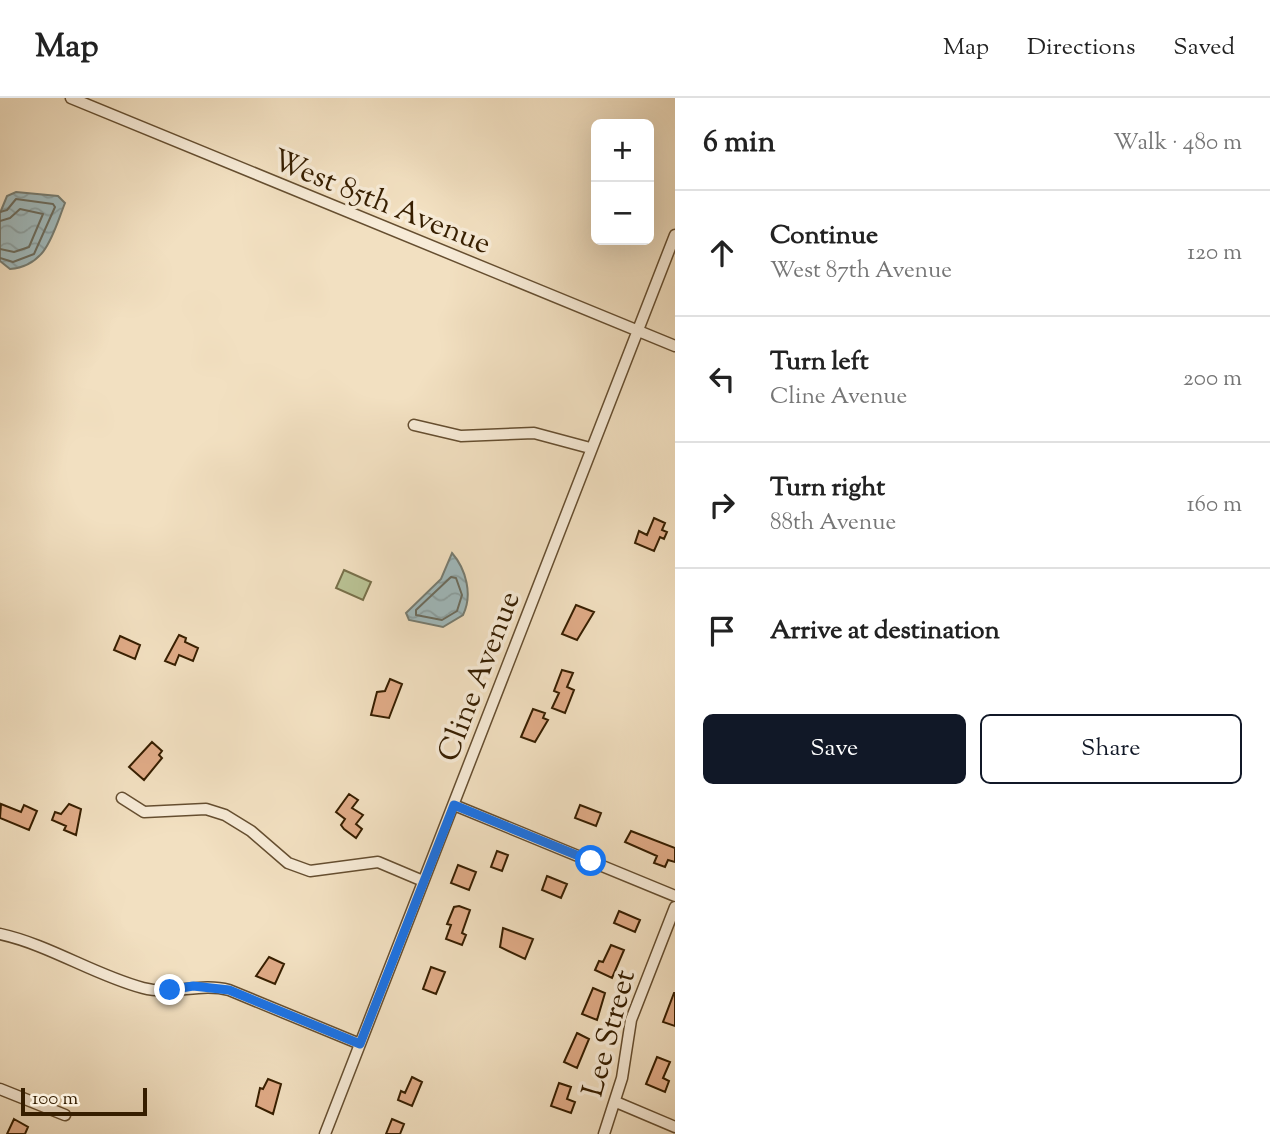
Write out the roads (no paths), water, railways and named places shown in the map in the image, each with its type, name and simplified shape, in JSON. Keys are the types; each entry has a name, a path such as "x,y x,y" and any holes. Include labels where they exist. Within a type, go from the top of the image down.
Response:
{"street":[{"name":"West 85th Avenue","path":"71,98 675,346"},
{"name":"Cline Avenue","path":"326,1134 590,448 675,235"},
{"path":"414,425 461,436 534,433 590,448"},
{"path":"122,798 144,812 206,809 226,815 251,831 288,863 310,871 377,862 423,881"},
{"path":"454,805 675,896"},
{"name":"Lee Street","path":"604,1134 616,1102 631,1020 675,907"},
{"path":"0,934 141,988 170,990 214,986 229,990 360,1044"},
{"path":"0,1089 65,1115"},
{"path":"616,1102 675,1127"}],"water":[{"path":"16,192 58,196 65,203 52,236 40,255 33,262 10,269 0,261 0,213 7,196"},
{"path":"452,553 464,574 468,591 463,615 443,627 409,620 406,613 441,579"}]}
